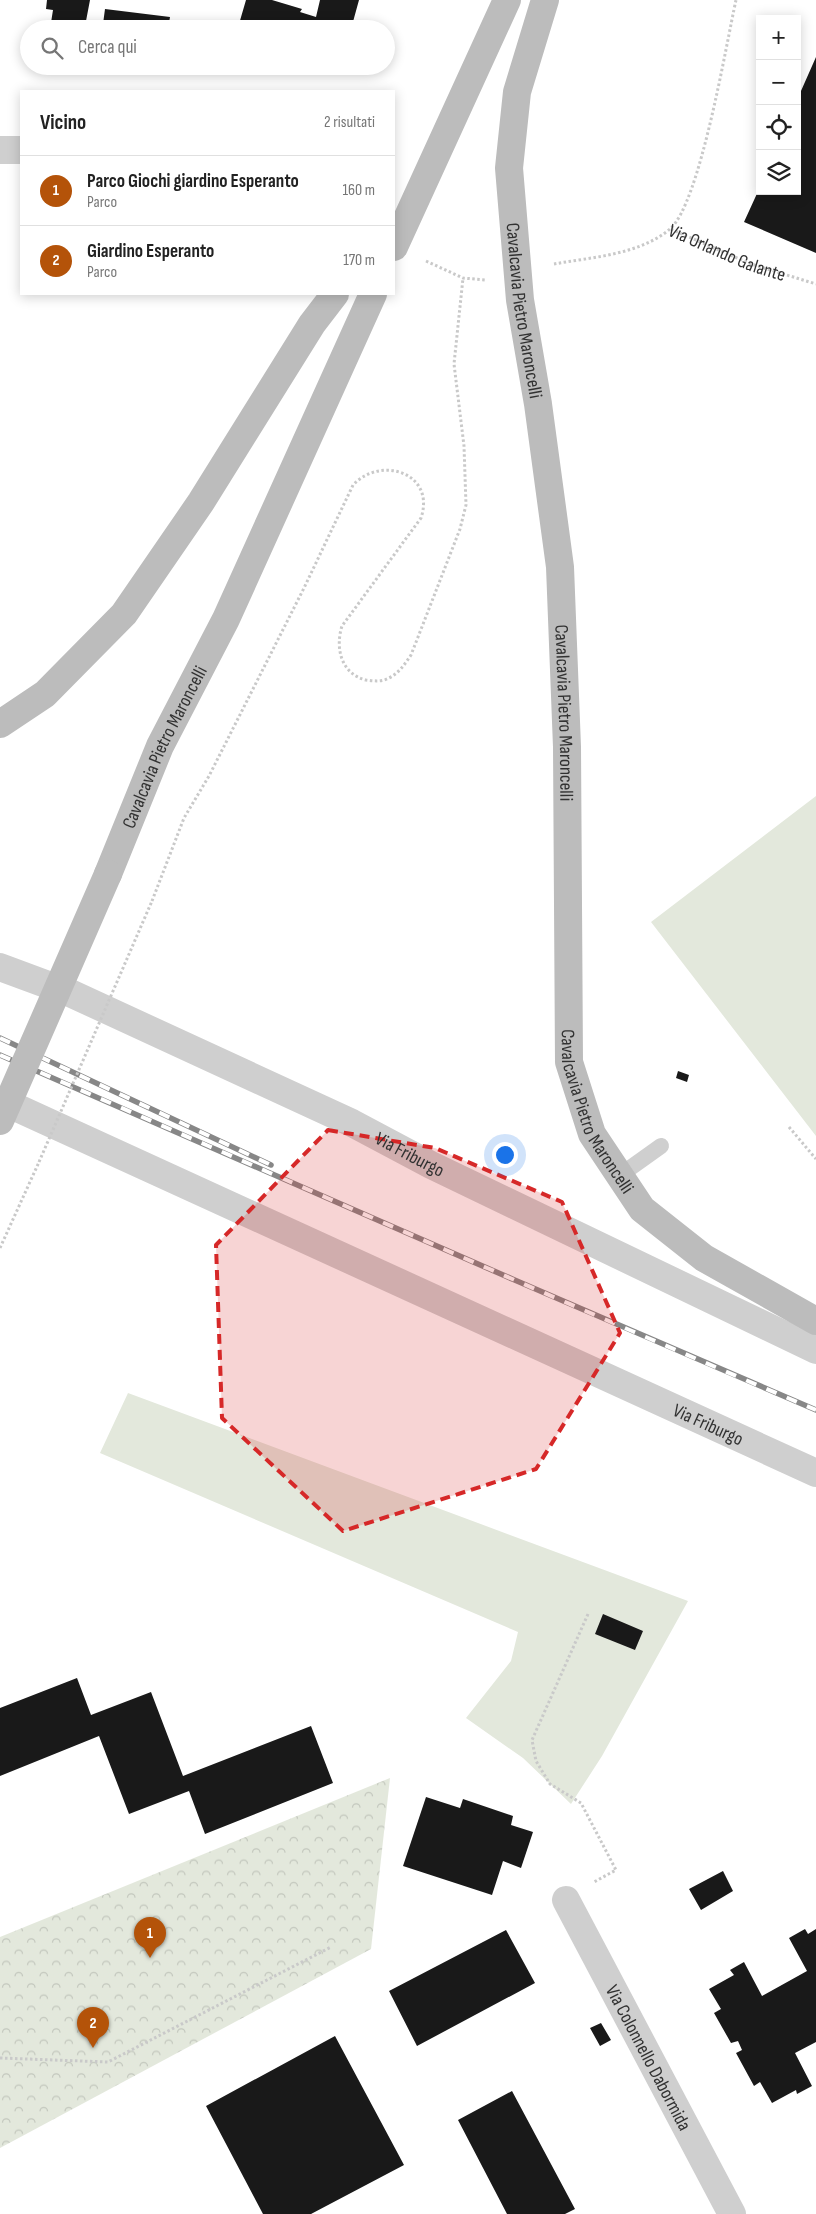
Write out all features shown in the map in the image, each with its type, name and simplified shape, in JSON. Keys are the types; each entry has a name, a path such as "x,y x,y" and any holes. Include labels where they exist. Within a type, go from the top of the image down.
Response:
{"main road":[{"path":"395,245 507,0"},
{"name":"Cavalcavia Pietro Maroncelli","path":"545,0 517,92 509,168 520,300 538,404 560,566 567,747 569,1062 592,1134 642,1208 704,1258 816,1321"},
{"path":"395,215 430,168"},
{"path":"0,724 45,694 124,614 201,502 312,324 334,295"},
{"name":"Cavalcavia Pietro Maroncelli","path":"0,1121 108,874 160,746 226,619 372,295"}],"street":[{"path":"0,150 20,150"},
{"name":"Via Friburgo","path":"0,967 70,993 325,1110 430,1165 816,1350"},
{"name":"Via Friburgo","path":"0,1100 816,1473"},
{"name":"Via Colonnello Dabormida","path":"566,1900 729,2213"}],"lane":[{"path":"619,1176 661,1146"}],"path":[{"path":"671,228 683,211 697,173 736,0"},
{"name":"Via Orlando Galante","path":"554,264 646,244 671,228 751,264 816,284"},
{"path":"426,261 463,278 480,281 490,279"},
{"path":"0,1248 40,1162 152,901 184,818 209,776 353,486 360,478 370,472 382,470 404,472 419,487 424,510 421,518 342,626 338,639 339,651 343,663 349,671 360,678 374,682 388,679 400,671 411,655 460,529 466,505 464,446 454,364 463,278"},
{"path":"789,1127 816,1160"},
{"path":"566,1900 616,1870 581,1803 550,1784 536,1761 532,1740 588,1614"},
{"path":"0,2058 108,2062 332,1947"}],"highlighted area":[{"path":"328,1130 435,1148 562,1202 620,1333 536,1469 343,1531 222,1418 216,1245"}],"green space":[{"path":"816,796 816,1136 651,922"},
{"path":"128,1393 688,1601 602,1756 571,1804 523,1758 466,1718 511,1661 518,1632 100,1453"},
{"path":"390,1778 371,1949 0,2148 0,1937"}],"building":[{"path":"47,0 90,0 86,20 51,20 53,10 46,9"},
{"path":"246,0 272,0 302,9 300,12 316,17 320,0 359,0 353,20 240,20"},
{"path":"105,9 170,17 170,20 104,20"},
{"path":"816,57 816,253 744,222 756,195 801,195 801,91"},
{"path":"678,1071 689,1075 687,1082 676,1078"},
{"path":"603,1614 643,1631 635,1650 595,1634"},
{"path":"77,1678 91,1715 151,1692 183,1776 311,1726 333,1783 205,1834 189,1791 129,1814 99,1736 0,1776 0,1708"},
{"path":"426,1797 460,1808 463,1799 513,1816 511,1825 533,1832 521,1868 503,1861 492,1895 403,1866"},
{"path":"723,1871 733,1891 701,1910 689,1889"},
{"path":"805,1929 808,1934 816,1929 816,2042 795,2053 812,2086 797,2094 796,2090 772,2103 760,2082 754,2086 736,2053 742,2050 738,2041 731,2043 714,2013 721,2009 709,1989 734,1975 730,1970 744,1962 762,1996 807,1971 789,1938"},
{"path":"506,1930 535,1983 417,2046 389,1991"},
{"path":"601,2023 611,2040 600,2046 590,2028"},
{"path":"335,2036 404,2165 311,2214 263,2214 206,2106"},
{"path":"512,2091 575,2209 565,2214 507,2214 458,2120"}],"railway":[{"path":"0,1038 271,1165"},
{"path":"0,1055 816,1410"}],"place":[{"name":"Parco Giochi giardino Esperanto","path":"150,1958"},
{"name":"Giardino Esperanto","path":"93,2048"}]}
